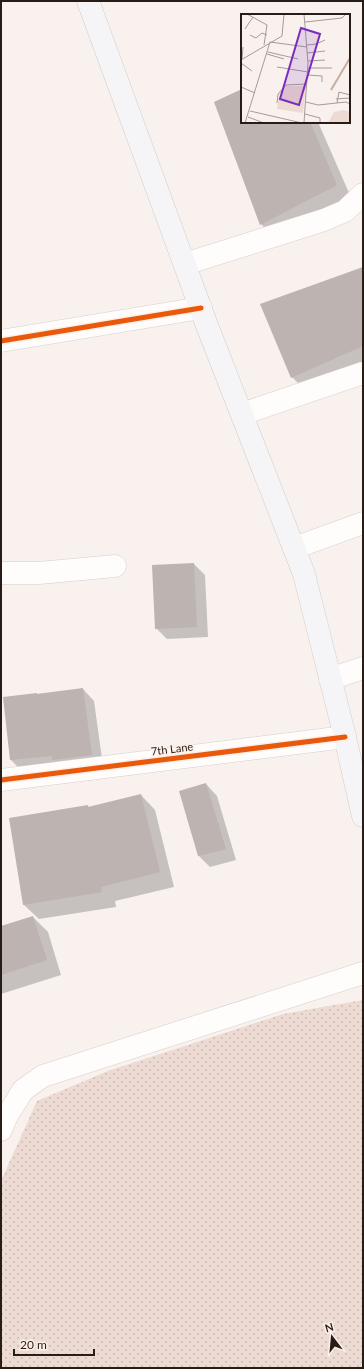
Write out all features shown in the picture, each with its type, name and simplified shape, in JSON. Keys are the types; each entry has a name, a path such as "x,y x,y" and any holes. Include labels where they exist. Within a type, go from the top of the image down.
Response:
{"main road":[{"path":"88,1 201,308 304,574 362,803"}],"street":[{"path":"185,264 324,220 345,211 363,194"},
{"path":"1,341 201,308"},
{"path":"242,414 363,373"},
{"path":"294,548 363,523"},
{"path":"1,573 39,573 115,566"},
{"path":"330,679 363,668"},
{"name":"7th Lane","path":"1,780 345,737"},
{"path":"1,1130 23,1090 43,1076 363,973"}],"shaded area":[{"path":"363,1000 363,1368 1,1368 1,1181 37,1101 108,1071 283,1014"}],"building":[{"path":"241,89 241,123 310,123 337,185 260,225 214,102"},
{"path":"363,267 363,346 291,378 260,304"},
{"path":"194,563 197,627 155,629 152,565"},
{"path":"83,688 92,755 52,760 52,756 10,760 3,697"},
{"path":"206,783 226,849 198,856 179,791"},
{"path":"141,794 160,872 101,887 102,892 23,905 9,818 88,805 88,807"},
{"path":"33,916 47,960 1,975 1,926"}],"cycle path":[{"path":"1,341 201,308"},
{"path":"1,780 345,737"}]}
